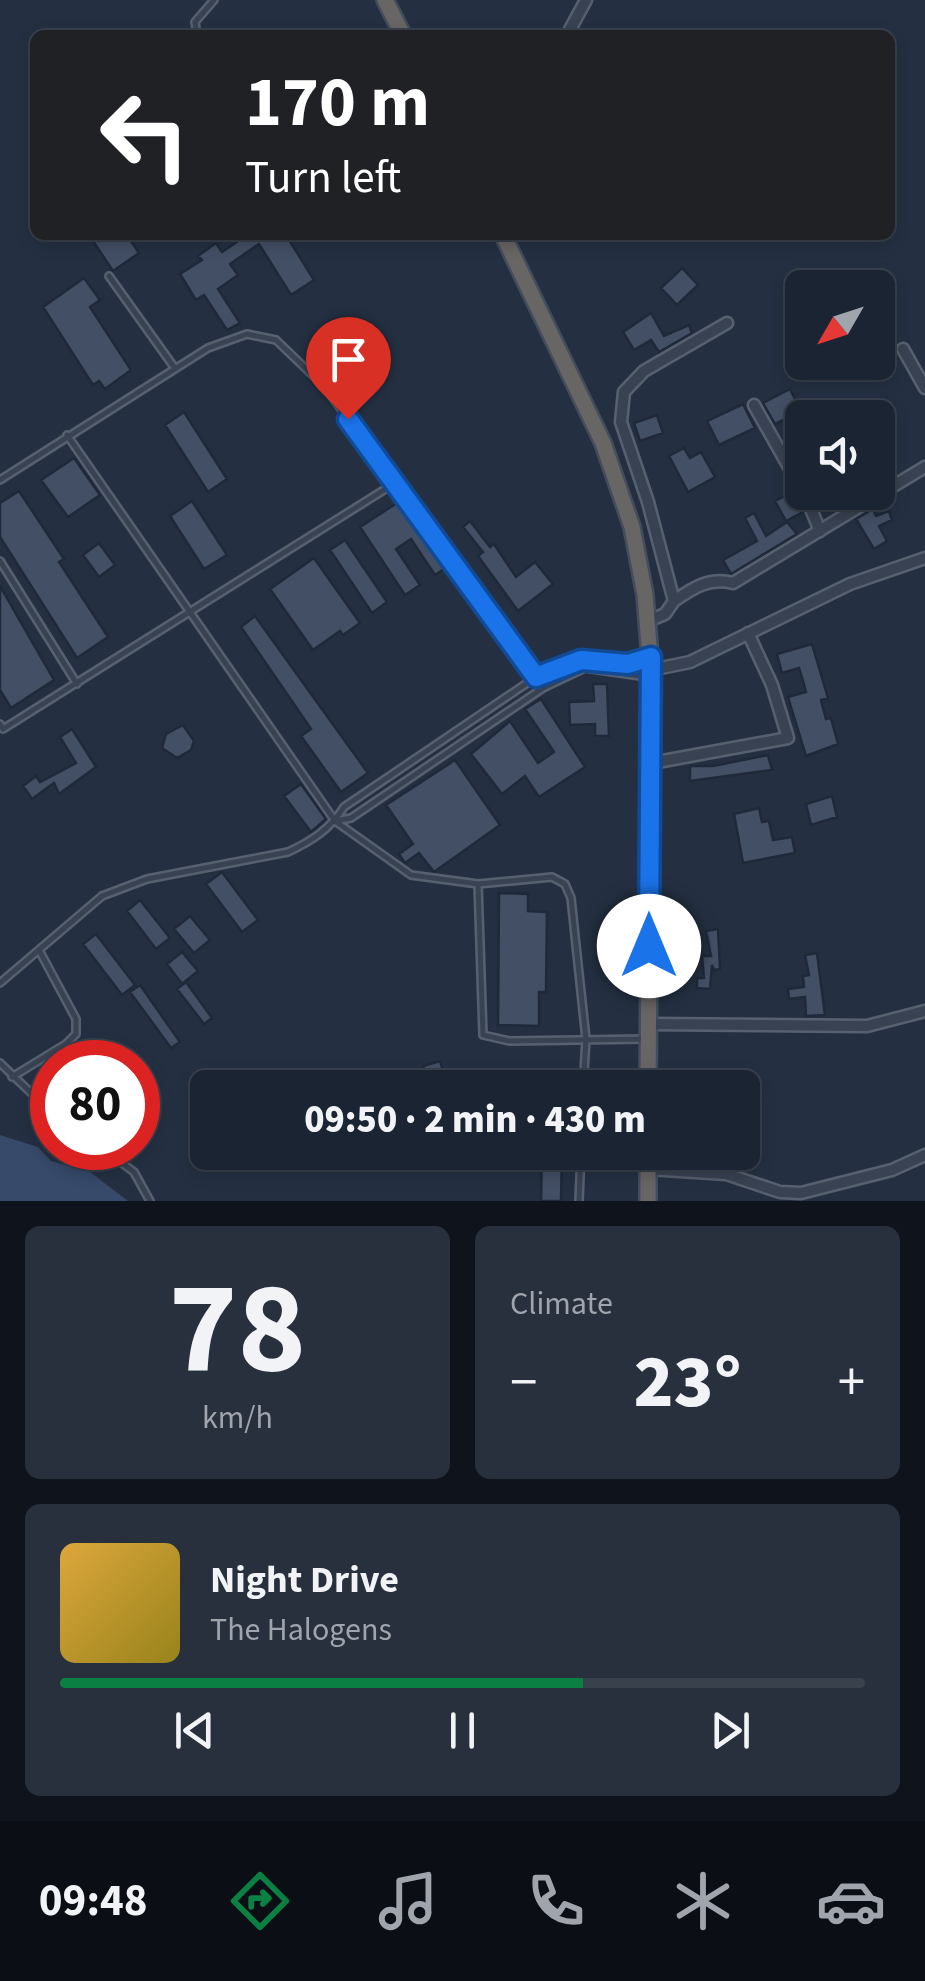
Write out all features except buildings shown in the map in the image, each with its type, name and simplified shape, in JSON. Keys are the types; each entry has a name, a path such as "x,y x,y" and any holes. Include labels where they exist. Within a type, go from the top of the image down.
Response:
{"highway":[{"path":"386,0 401,30"},
{"path":"504,240 603,442 632,527 648,621 651,668 648,1070"},
{"path":"648,1170 648,1201"}],"street":[{"path":"570,30 586,0"},
{"path":"674,601 648,502 620,422 624,392 644,371 727,324"},
{"path":"903,349 925,388"},
{"path":"754,405 785,459"},
{"path":"648,621 665,614 674,601 706,582 718,579 733,583 925,467"},
{"path":"811,510 820,531"},
{"path":"651,668 690,662 850,584 925,558"},
{"path":"652,764 788,738 772,685 748,634"},
{"path":"648,1032 867,1026 925,1011"},
{"path":"702,1170 780,1192 801,1193 892,1170 925,1156"}],"lane":[{"path":"196,30 196,22 214,0"},
{"path":"108,276 174,367"},
{"path":"0,480 174,367 246,334 276,340 325,387 543,688"},
{"path":"66,436 336,821 411,875 430,881 478,884 552,877 565,884 571,898 586,1038 585,1070"},
{"path":"0,724 3,729 78,684 395,483"},
{"path":"0,561 78,684"},
{"path":"336,821 344,807 536,677 581,660 651,668"},
{"path":"628,664 629,674"},
{"path":"0,983 102,896 147,880 288,852 336,821 351,818 543,688 585,668 629,674 651,668"},
{"path":"478,884 483,1034 509,1041 648,1032"},
{"path":"12,1077 76,1034 76,1019 39,950"},
{"path":"0,1063 30,1093"},
{"path":"131,1170 150,1201"},
{"path":"578,1201 580,1170"}],"water":[{"path":"0,1135 30,1144 30,1170 90,1172 128,1201 0,1201"}],"route":[{"path":"348,419 536,677 581,660 628,664 651,657 649,946"}]}
